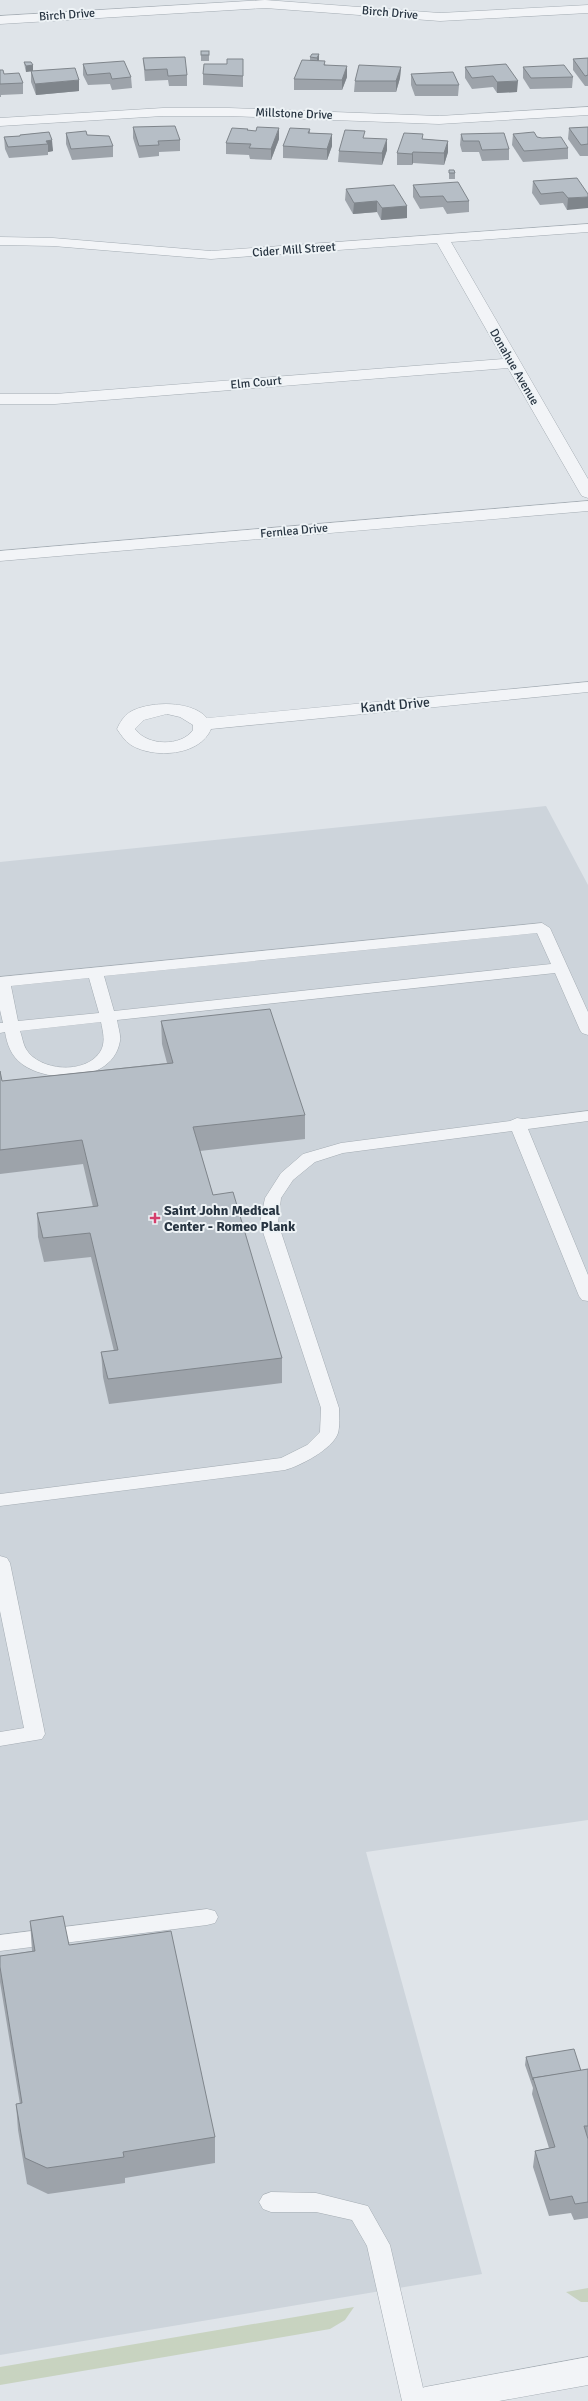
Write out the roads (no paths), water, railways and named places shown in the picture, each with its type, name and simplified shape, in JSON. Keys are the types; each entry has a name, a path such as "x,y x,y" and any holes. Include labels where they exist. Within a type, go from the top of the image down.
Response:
{"street":[{"name":"Birch Drive","path":"0,20 265,4 440,17 588,9"},
{"name":"Millstone Drive","path":"0,122 163,112 229,112 439,120 588,111"},
{"name":"Cider Mill Street","path":"0,241 41,242 211,255 588,228"},
{"name":"Donahue Avenue","path":"442,239 588,493"},
{"name":"Elm Court","path":"0,399 55,399 512,363"},
{"name":"Fernlea Drive","path":"0,556 588,506"},
{"name":"Kandt Drive","path":"202,724 588,687"},
{"path":"426,2401 588,2372"}],"lane":[{"path":"95,973 112,1040 107,1055 91,1068 71,1072 51,1072 31,1063 18,1051 6,1027 1,982 542,928 588,1030"},
{"path":"6,1027 560,968"},
{"path":"0,1500 284,1464 314,1449 329,1432 330,1408 269,1223 273,1198 287,1177 309,1158 341,1148 588,1116"},
{"path":"517,1124 588,1296"},
{"path":"0,1563 35,1734 0,1739"},
{"path":"0,1943 206,1917"},
{"path":"271,2202 298,2200 330,2203 360,2213 378,2245 414,2401"}],"place":[{"name":"Saint John Medical Center - Romeo Plank","path":"155,1218"}]}
